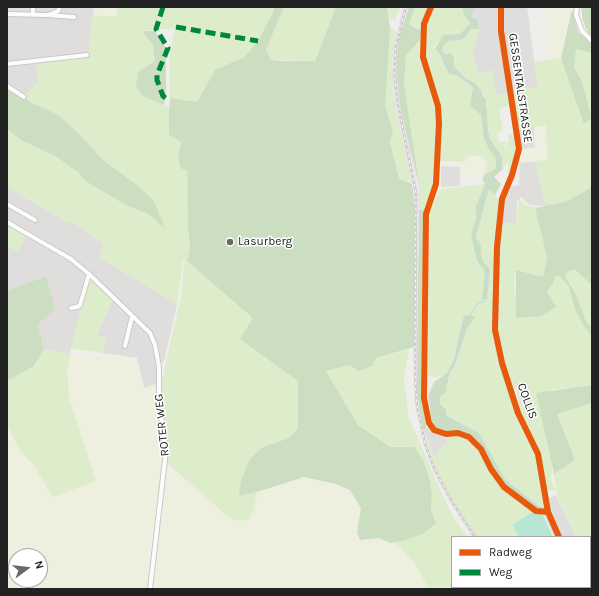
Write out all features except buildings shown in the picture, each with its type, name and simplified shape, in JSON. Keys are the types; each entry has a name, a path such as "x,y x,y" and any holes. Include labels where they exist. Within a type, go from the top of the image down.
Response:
{"street":[{"path":"33,7 33,15"},
{"path":"48,15 58,10 60,7"},
{"name":"GESSENTALSTRASSE","path":"495,313 496,247 502,199 512,175 519,149 501,31 501,7"},
{"path":"576,7 576,15 582,31 592,41"},
{"path":"7,14 74,17"},
{"path":"7,64 87,55"},
{"path":"7,86 24,97"},
{"path":"7,204 35,220"},
{"name":"ROTER WEG","path":"7,222 71,259 89,274 150,334 155,345 159,367 159,402 166,451 150,589"},
{"path":"71,308 78,307 80,305 89,274"},
{"name":"COLLIS","path":"495,313 497,341 502,363 518,413 538,454 548,512 559,536"},
{"path":"125,346 132,317"}],"shaded area":[{"path":"7,7 94,7 88,57 38,82 24,97 7,86"},
{"path":"403,7 409,7 403,21 396,73 401,112 414,164 419,195 417,363 420,417 441,481 476,536 471,536 438,482 428,458 416,410 414,373 414,194 397,118 392,78 393,47"},
{"path":"474,7 527,7 538,87 512,91 496,96 492,71 479,73 472,55 479,29 471,17"},
{"path":"534,126 535,147 522,150 519,130"},
{"path":"535,161 546,206 530,205 521,197 517,202 516,223 501,223 504,198 509,187 519,185 520,163"},
{"path":"7,164 14,191 69,223 74,223 104,244 99,257 177,304 164,362 158,362 158,384 144,388 137,358 103,353 106,339 97,336 89,277 70,354 44,349 38,324 46,276 7,291"},
{"path":"441,166 460,167 460,186 441,187"},
{"path":"429,428 429,431 450,438 434,457 423,429"},
{"path":"556,495 576,536 560,536 551,516 547,499"}],"green space":[{"path":"94,7 118,7 116,17 93,15"},
{"path":"118,7 274,7 274,10 258,41 244,57 215,70 197,102 170,98 170,48 176,28 143,31 153,45 155,62 139,72 142,96 169,107 169,135 181,142 178,157 180,168 187,171 188,228 190,246 187,261 254,318 241,339 298,381 298,428 289,438 263,447 239,496 257,492 254,509 249,520 237,521 228,517 167,463 167,443 160,401 161,378 165,374 165,365 182,292 184,263 186,261 183,260 177,304 99,257 104,244 74,223 69,223 14,191 7,184 7,129 21,140 55,156 78,172 87,182 124,204 148,214 165,227 137,185 102,159 59,115 32,103 24,97 38,82 36,62 88,57 93,15 116,17"},
{"path":"274,7 284,7 266,50 271,60 315,61 336,7 387,7 390,27 385,106 393,131 390,142 399,179 412,184 415,208 414,347 376,358 372,366 358,371 350,365 326,371 358,425 390,447 414,447 423,460 429,477 432,495 431,510 436,523 424,533 403,541 390,543 379,538 360,540 357,532 361,508 350,490 336,484 304,477 257,492 239,496 241,481 250,459 263,447 289,438 298,428 298,381 240,339 253,318 187,261 190,246 188,228 187,171 180,168 178,157 181,142 169,135 169,107 170,98 197,102 215,70 244,57 258,41 274,10"},
{"path":"284,7 336,7 315,61 271,60 266,50"},
{"path":"387,7 400,7 395,20 389,19"},
{"path":"409,7 415,7 409,24 414,28 422,30 422,37 406,56 404,84 420,189 401,112 396,73 398,41"},
{"path":"415,7 431,7 422,32 421,29 414,28 409,24"},
{"path":"433,7 463,7 463,13 470,23 460,34 448,36 440,40 435,46 436,51 440,54 449,74 458,76 473,87 470,106 481,115 483,130 490,151 495,155 496,168 484,175 487,163 483,157 474,155 467,157 463,162 439,161 441,127 439,107 424,57 427,24"},
{"path":"463,7 474,7 471,17 478,20 479,29 471,29 465,38 456,41 450,40 444,45 442,50 446,54 451,53 454,58 454,66 465,78 475,83 481,90 484,98 486,98 490,139 502,157 502,170 494,177 501,184 495,195 489,189 476,237 481,246 482,259 490,270 487,299 482,299 485,271 477,261 471,235 476,218 476,206 485,184 482,179 484,175 496,168 495,156 490,151 484,139 481,115 470,106 473,87 458,76 449,74 440,54 435,49 443,35 460,34 470,23 463,13"},
{"path":"547,7 571,7 561,58 548,60"},
{"path":"581,7 592,7 592,38 583,21"},
{"path":"572,9 578,32 592,43 592,53 576,49 574,68 581,79 592,118 584,124 561,58"},
{"path":"390,27 396,32 392,63 394,100 412,184 399,179 390,142 393,131 385,106 385,92"},
{"path":"471,29 479,29 472,55 479,73 492,70 496,96 508,92 511,105 499,109 503,130 497,133 499,142 505,142 505,149 507,149 506,143 509,142 508,135 515,134 516,154 511,173 508,173 508,162 502,170 502,157 490,139 486,115 488,104 481,90 475,83 465,78 454,66 454,58 442,50 444,45 450,40 465,38"},
{"path":"142,31 155,31 166,48 166,96 164,105 142,96 136,86 138,72 155,61 153,45"},
{"path":"422,37 422,57 437,107 439,122 437,167 433,173 432,182 435,182 424,210 419,209 419,183 404,84 406,56"},
{"path":"576,49 592,53 592,118 581,79 574,68"},
{"path":"561,58 585,123 592,118 592,184 589,189 565,202 546,206 535,161 547,160 546,125 519,130 512,91 538,87 534,62"},
{"path":"7,86 32,103 59,115 102,159 137,185 154,201 165,228 148,214 124,204 87,182 78,172 55,156 21,140 7,129"},
{"path":"546,124 547,160 523,162 522,150 535,147 534,126"},
{"path":"474,155 483,157 487,163 483,178 460,177 460,167 463,162 467,157"},
{"path":"485,184 476,206 476,218 471,235 477,261 485,271 484,283 487,299 486,263 482,259 481,246 476,237 489,188 500,201 494,243 495,347 515,411 530,442 538,465 544,507 540,507 505,479 479,433 450,418 440,404 440,397 447,388 450,371 454,368 467,329 475,316 464,316 457,348 447,373 439,377 428,376 429,213 441,189"},
{"path":"592,184 592,285 574,269 568,271 565,277 576,294 585,319 592,329 592,336 584,327 575,310 569,287 559,275 555,277 553,284 547,292 556,307 541,316 516,318 516,270 543,277 547,257 535,208 565,202 589,189"},
{"path":"519,200 529,207 535,207 547,257 543,277 516,270 514,286 517,304 516,318 556,308 547,292 553,284 555,277 559,274 569,287 575,310 584,327 592,336 592,385 550,390 545,438 552,465 551,479 555,490 546,491 539,453 520,411 517,390 513,385 501,352 498,333 500,266 498,246 501,223 516,223"},
{"path":"419,209 424,210 421,395 426,429 423,429 417,394"},
{"path":"10,227 27,235 18,252 7,246 7,229"},
{"path":"574,269 592,285 592,329 585,319 576,294 565,278 568,270"},
{"path":"46,276 55,309 38,324 44,349 33,367 10,379 7,379 7,291"},
{"path":"89,276 113,299 97,336 106,339 103,353 71,348"},
{"path":"464,315 476,316 467,329 454,368 450,371 446,392 440,397 440,404 446,410 446,414 450,418 479,433 505,479 540,507 544,507 545,511 534,509 503,484 495,474 483,450 473,438 458,432 445,433 433,427 428,396 434,382 447,373 454,358"},
{"path":"44,349 70,354 67,375 70,401 96,481 53,497 32,463 20,451 7,425 7,379 10,379 33,367"},
{"path":"409,349 404,378 409,418 441,492 454,518 467,536 451,536 451,588 501,589 429,589 415,564 395,542 403,541 436,523 431,510 432,495 429,477 423,460 402,446 390,447 358,425 326,371"},
{"path":"75,353 132,359 137,363 144,388 156,384 156,408 161,433 163,463 146,589 7,589 7,425 20,451 32,463 53,496 75,419 70,401 67,375 70,354"},
{"path":"592,385 592,403 557,414 575,460 554,474 536,393"},
{"path":"592,403 592,559 591,536 576,536 557,495 554,474 575,460 557,414"},
{"path":"460,435 468,438 475,444 504,488 534,511 512,525 518,536 476,536 448,494 435,466 426,441 429,443 434,457 451,436"},
{"path":"169,465 228,517 254,508 257,492 305,477 336,484 351,491 361,508 357,532 390,543 396,542 415,564 429,589 153,589"},
{"path":"534,511 543,515 553,536 518,536 512,525"}],"waterway":[{"path":"473,7 473,10 468,17 469,19 476,21 466,29 461,38 448,38 437,49 442,53 444,63 450,72 458,73 476,87 473,97 483,109 487,137 501,157 499,163 501,165 500,169 493,174 492,178 494,181 492,184 484,187 481,210 478,212 473,237 479,261 487,270 485,301 477,304 468,319 463,322 458,353 436,395 437,411 469,430 485,445 485,450 488,452 495,469 511,488 543,511 555,536"}],"railway":[{"path":"406,7 396,46 394,73 398,105 416,193 415,378 417,406 425,444 435,470 452,502 474,536"}],"marked path":[{"path":"163,7 156,29 168,48 157,75 157,80 163,96 167,99"},
{"path":"176,27 258,41"}],"cycle path":[{"path":"431,7 424,24 423,57 438,106 439,123 436,184 426,214 424,398 429,423 434,430 446,434 458,433 469,437 481,449 491,469 504,487 536,511 548,512"},
{"path":"501,7 501,31 519,149 512,175 502,199 497,247 495,330 502,363 518,413 538,454 548,512 559,536"}],"place":[{"name":"Lasurberg","path":"230,242"}]}
